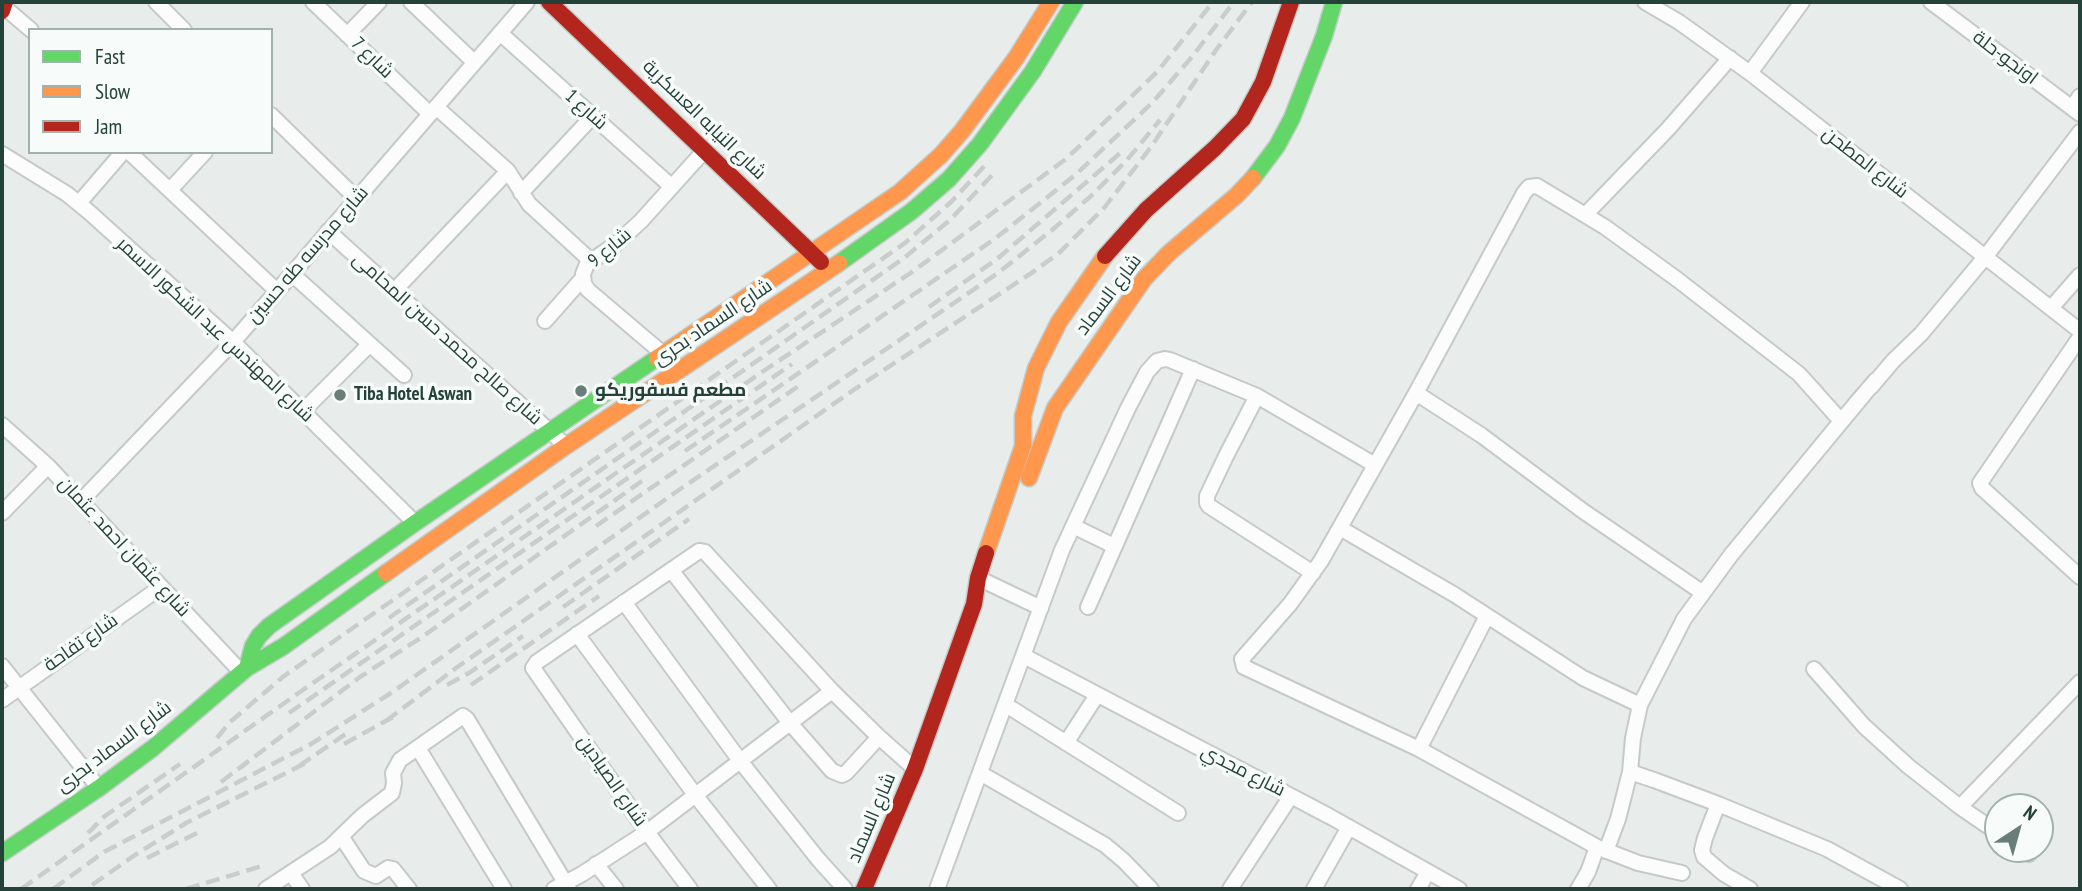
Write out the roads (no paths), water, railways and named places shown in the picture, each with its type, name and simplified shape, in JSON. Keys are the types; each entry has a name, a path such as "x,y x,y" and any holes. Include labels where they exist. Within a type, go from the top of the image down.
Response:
{"main road":[{"name":"شارع النيابه العسكرية","path":"549,2 829,270"},
{"name":"شارع السماد بحرى","path":"244,670 253,646 269,626 415,523 900,192 941,155 962,131 1016,58 1051,2"},
{"name":"شارع السماد بحرى","path":"2,853 153,748 244,670 284,646 566,446 829,270 912,211 949,179 980,144 1033,71 1075,2"},
{"name":"شارع السماد","path":"984,581 1023,446 1023,416 1028,390 1059,322 1094,270 1124,233 1243,119 1270,64 1291,2"},
{"path":"1184,220 1220,190 1266,138 1290,97 1324,2"},
{"name":"شارع السماد","path":"864,889 915,769 974,604 1055,408 1144,279 1259,172 1292,118 1324,36 1334,2"},
{"path":"1016,58 1033,71"},
{"path":"1251,133 1267,108 1282,76"},
{"path":"962,131 980,144"},
{"path":"1055,408 1096,292 1126,254 1153,226"},
{"path":"1118,289 1152,248"},
{"path":"1023,446 1048,383"}],"street":[{"path":"156,2 182,28"},
{"name":"شارع 7","path":"313,2 433,110 508,171 532,208 591,261"},
{"path":"348,35 379,2"},
{"path":"411,2 474,62"},
{"name":"شارع مدرسه طه حسين","path":"81,501 233,342 527,2"},
{"name":"شارع المطحن","path":"1645,2 1679,22 1750,73 2080,331"},
{"path":"1750,73 1802,2"},
{"name":"اونجو-حلة","path":"1931,2 2078,106"},
{"path":"3,6 29,28"},
{"name":"شارع 1","path":"500,33 672,187"},
{"path":"1585,215 1668,129 1730,58"},
{"path":"273,117 356,199"},
{"path":"521,193 593,117"},
{"path":"1731,555 1893,361 1921,334 1986,256 2080,132"},
{"name":"شارع 9","path":"681,369 588,290 582,279 584,269 591,261 616,244 641,221 705,150"},
{"name":"شارع المهندس عبد الشكور الاسمر","path":"2,154 79,203 233,342 415,523"},
{"path":"79,203 121,154"},
{"path":"131,154 277,291"},
{"path":"170,190 203,154"},
{"path":"394,291 508,171"},
{"path":"1682,873 1638,863 1602,849 1419,749 1294,692 1242,664 1242,659 1313,573 1416,393 1526,189 1532,186 1537,186 1585,215 1678,279 1798,374 1841,421"},
{"name":"شارع صالح محمد حسن المحامى","path":"328,231 566,446"},
{"path":"292,274 404,375"},
{"path":"2051,308 2080,275"},
{"path":"545,321 582,279"},
{"path":"2080,337 1980,483 1982,488 2080,577"},
{"path":"303,411 370,344"},
{"path":"936,889 1073,526 1147,372 1157,361 1164,359 1193,369 1257,396 1375,465"},
{"path":"1088,607 1193,369"},
{"path":"1578,889 1618,819 1630,772 1640,705 1684,619 1731,555 1841,421 1876,380 1731,555"},
{"path":"1416,393 1481,435 1583,511 1703,593"},
{"path":"1257,396 1207,496 1207,503 1313,573"},
{"name":"شارع عثمان احمد عثمان","path":"2,425 48,466 244,670"},
{"path":"2,513 48,466"},
{"path":"1073,526 1114,546"},
{"path":"1340,528 1487,616 1583,678 1640,705"},
{"path":"769,889 696,796 578,634 699,551 705,552 832,691 915,769"},
{"path":"671,570 790,723 832,771 842,775 846,773 879,737"},
{"path":"984,581 1041,608"},
{"name":"شارع تفاحة","path":"2,701 162,587"},
{"path":"624,602 741,762 845,889"},
{"path":"1419,749 1487,616"},
{"name":"شارع الصيادين","path":"578,634 537,662 533,668 690,889"},
{"name":"شارع مجدي","path":"1024,656 1349,827 1459,889"},
{"path":"2,667 99,788"},
{"path":"1814,669 1864,726 1908,766 1984,823"},
{"path":"1960,807 2080,682"},
{"path":"266,889 330,847 362,816 392,793 396,765 461,717 467,719 563,887 647,832 832,691"},
{"path":"1066,743 1097,695"},
{"path":"1006,705 1178,813"},
{"path":"418,748 504,889"},
{"path":"1630,772 1718,804 1827,849 1900,889"},
{"path":"980,774 1105,845 1125,861 1151,889"},
{"path":"1230,889 1291,796"},
{"path":"1718,804 1704,838 1704,857 1724,874 1750,889"},
{"path":"1314,889 1349,827"},
{"path":"341,836 364,871 376,876 388,868 393,869 409,889"},
{"path":"596,864 616,889"},
{"path":"1418,889 1428,872"},
{"path":"291,873 302,889"}],"railway":[{"path":"21,889 300,692 765,370 912,272 1066,159 1157,72 1213,2"},
{"path":"685,451 996,238 1074,176 1152,103 1234,2"},
{"path":"386,721 456,668 855,389 1059,253 1104,208 1151,147 1216,50 1252,2"},
{"path":"53,889 104,852 311,744 391,693 676,492 998,273 1091,196 1127,160 1160,120"},
{"path":"929,307 997,259 1125,149"},
{"path":"217,738 230,722 284,676 905,243 951,202 989,161"},
{"path":"389,618 904,258 950,220 995,172"},
{"path":"289,713 792,364"},
{"path":"596,526 803,383"},
{"path":"221,782 360,677 422,637 642,481"},
{"path":"563,607 689,519"},
{"path":"471,685 599,596"},
{"path":"447,685 523,636"},
{"path":"344,744 393,717"},
{"path":"299,766 350,731"},
{"path":"92,885 186,823 306,763"},
{"path":"88,833 105,816 180,764"},
{"path":"147,858 197,833"},
{"path":"186,889 262,866"}],"place":[{"name":"مطعم فسفوريكو","path":"581,391"},
{"name":"Tiba Hotel Aswan","path":"340,395"}]}
